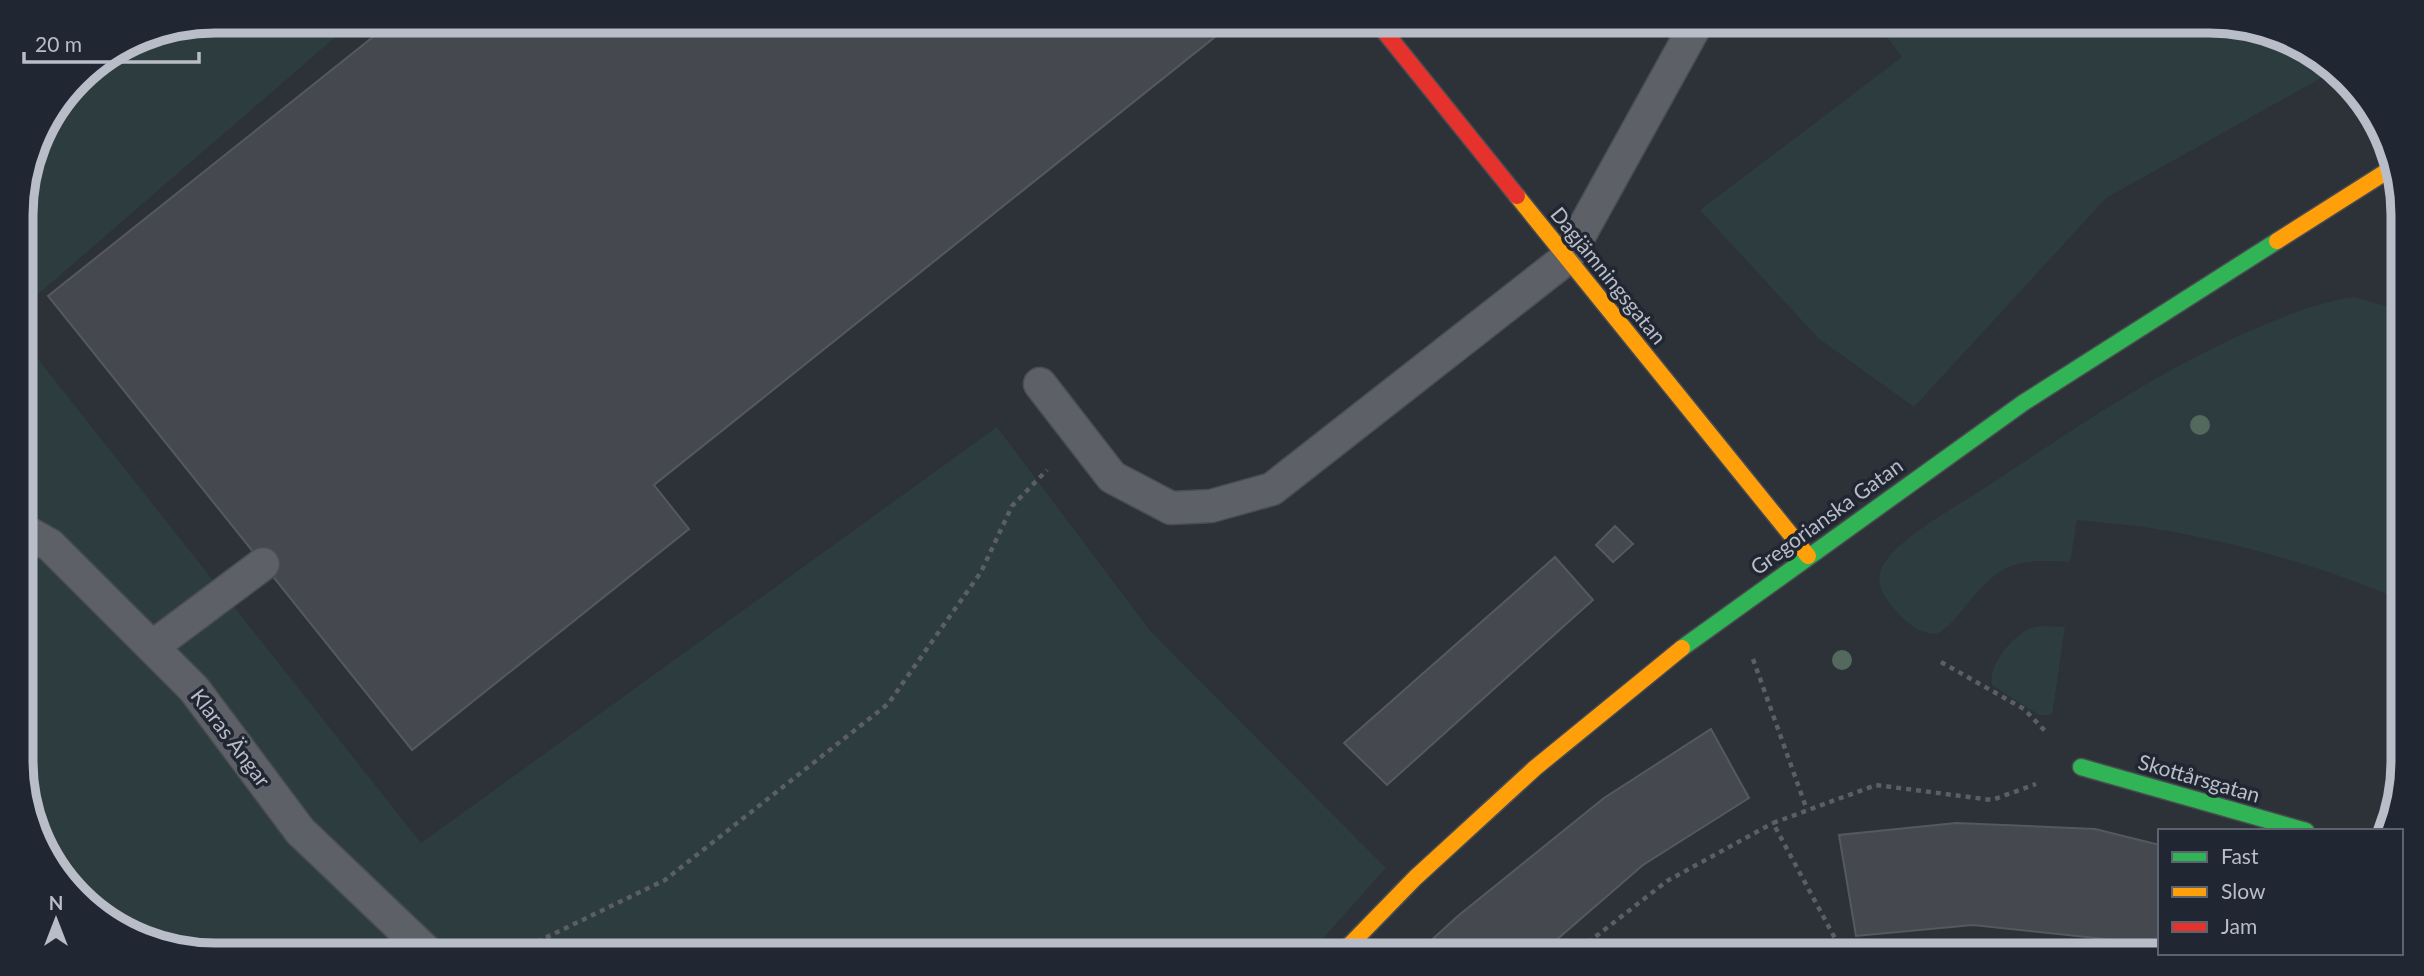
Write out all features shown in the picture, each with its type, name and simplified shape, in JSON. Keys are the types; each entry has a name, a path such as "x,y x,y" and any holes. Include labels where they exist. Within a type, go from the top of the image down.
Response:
{"street":[{"name":"Dagjämningsgatan","path":"1386,33 1808,556"},
{"name":"Gregorianska Gatan","path":"1352,942 1415,878 1535,768 1693,639 2023,402 2387,178"},
{"name":"Skottårsgatan","path":"2081,767 2299,829"}],"lane":[{"path":"1040,384 1112,477 1171,508 1211,506 1272,489 1567,258 1691,33"},
{"name":"Klaras Ängar","path":"33,536 50,545 194,689 300,831 417,943"},
{"path":"152,647 263,564"}],"path":[{"path":"535,943 665,880 888,704 981,572 1012,506 1080,436"},
{"path":"1751,652 1807,810"},
{"path":"1588,942 1668,881 1773,822 1876,786 1992,800 2081,767 2024,709 1941,662"},
{"path":"1773,822 1838,942"}],"shaded area":[{"path":"215,33 340,33 34,298 34,203 39,168 64,114 95,78 135,52 168,39"},
{"path":"1884,33 2209,33 2233,35 2267,43 2289,52 2325,76 2106,198 1914,407 1818,338 1700,210 1902,57"},
{"path":"2355,297 2391,308 2391,596 2315,568 2223,542 2130,525 2077,520 2070,562 2037,561 2002,571 1991,578 1950,624 1937,634 1925,632 1910,624 1886,598 1880,582 1881,570 1897,548 1924,526 2081,424 2186,362 2259,327 2330,302"},
{"path":"34,354 421,843 997,427 1151,632 1386,868 1319,942 215,943 180,939 135,924 95,898 91,894 91,885 82,885 78,881 52,841 37,796 33,761"},
{"path":"2044,626 2065,627 2052,715 2039,715 1992,685 1993,669 2007,647 2027,630"}],"building":[{"path":"378,33 1220,33 654,485 689,529 412,750 48,296"},
{"path":"1615,526 1633,544 1613,562 1596,545"},
{"path":"1555,557 1593,600 1387,785 1344,743"},
{"path":"1711,729 1749,798 1643,865 1554,942 1429,942 1459,915 1604,798"},
{"path":"1956,823 2095,829 2158,845 2158,942 2127,942 1973,925 1856,936 1839,835"}],"traffic: fast":[{"path":"1682,648 2023,403 2277,241"},
{"path":"2081,767 2299,829"}],"traffic: slow":[{"path":"2277,241 2386,172"},
{"path":"1517,196 1808,556"},
{"path":"1352,942 1415,878 1535,768 1682,648"}],"traffic: jam":[{"path":"1386,33 1517,196"}]}
